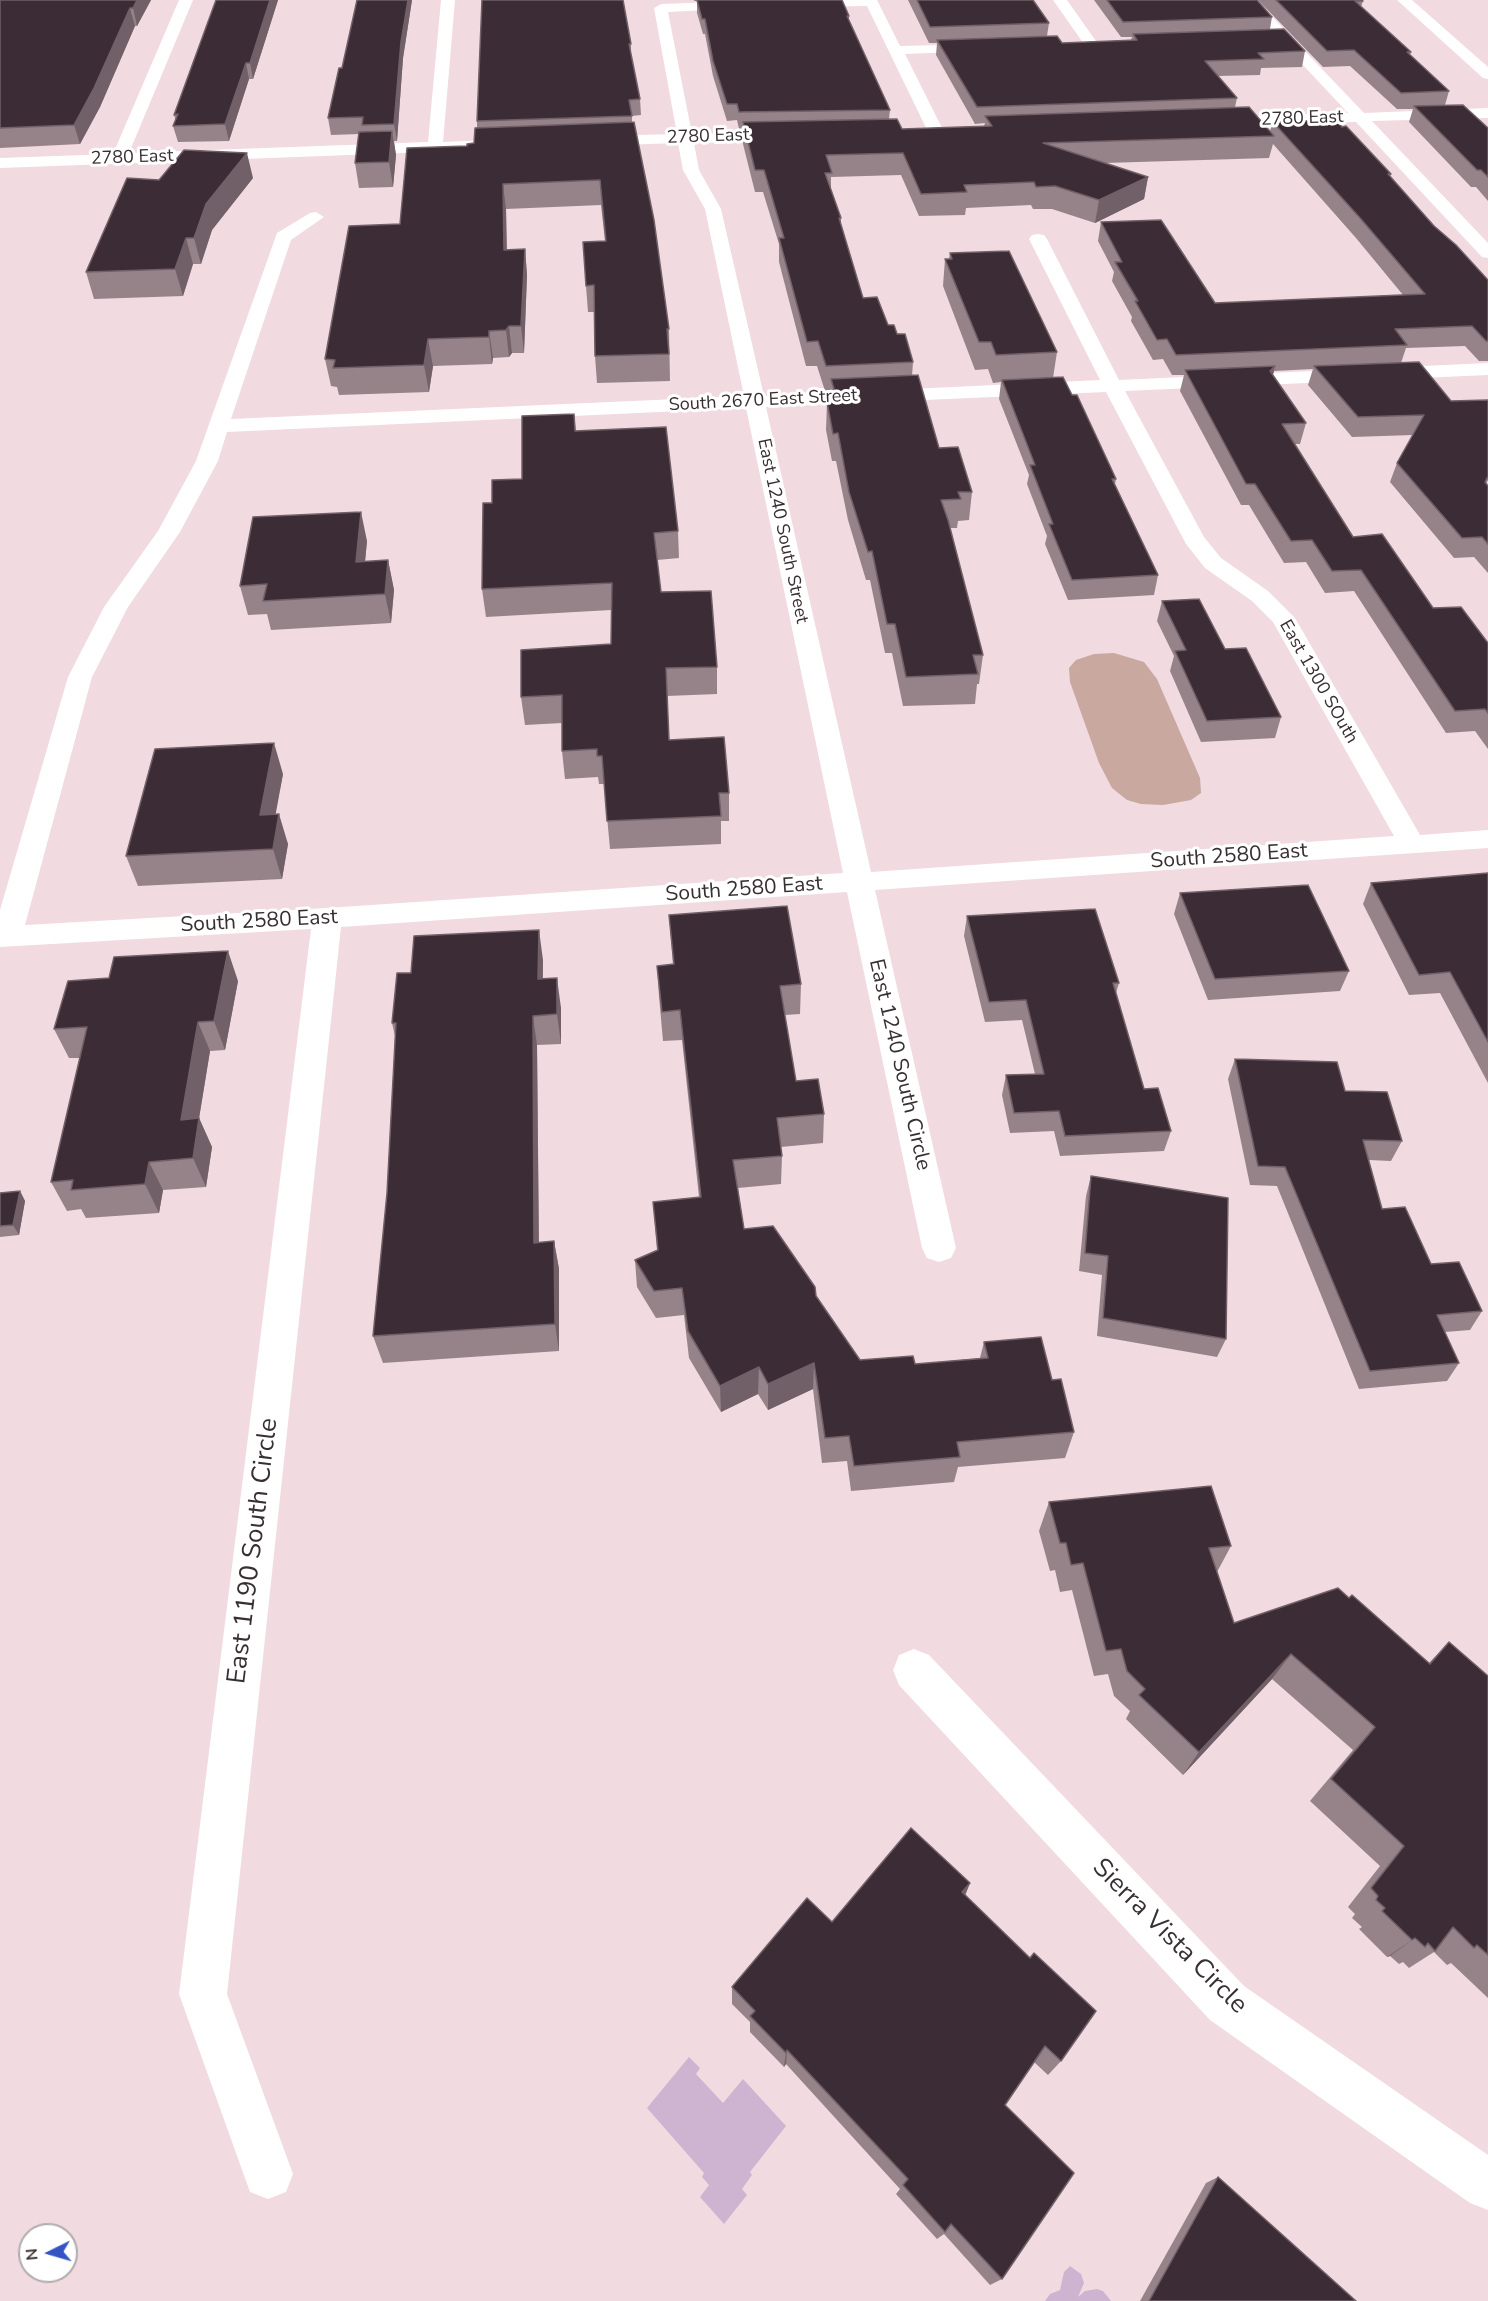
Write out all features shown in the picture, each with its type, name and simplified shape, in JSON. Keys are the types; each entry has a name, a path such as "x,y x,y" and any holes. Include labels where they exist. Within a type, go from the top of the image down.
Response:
{"street":[{"path":"119,159 186,0"},
{"path":"435,147 448,0"},
{"path":"1060,0 1097,44 1068,45"},
{"path":"1248,0 1488,253"},
{"path":"1404,0 1488,75"},
{"path":"782,4 872,2 942,132 915,132"},
{"name":"East 1240 South Street","path":"760,4 661,8 691,170 713,209 858,883"},
{"path":"1265,38 1284,38"},
{"path":"897,50 999,47"},
{"name":"2780 East","path":"1205,122 1488,113"},
{"name":"2780 East","path":"578,141 805,136"},
{"name":"2780 East","path":"0,163 530,143"},
{"path":"4,937 80,677 116,607 169,532 207,461 283,237 316,217"},
{"name":"East 1300 SOuth","path":"1038,239 1194,539 1212,563 1260,596 1282,618 1412,844"},
{"name":"South 2670 East Street","path":"219,426 1488,369"},
{"name":"South 2580 East","path":"4,937 858,883 1488,838"},
{"name":"East 1240 South Circle","path":"858,883 939,1248"},
{"name":"East 1190 South Circle","path":"268,2174 203,1994 327,918"},
{"name":"Sierra Vista Circle","path":"914,1670 1227,2003 1488,2185"}],"shaded area":[{"path":"1114,653 1144,662 1157,679 1200,778 1201,793 1191,800 1163,805 1141,804 1127,800 1112,788 1099,763 1070,682 1069,668 1076,660 1094,654"},
{"path":"689,2057 700,2068 696,2074 723,2103 743,2079 786,2126 750,2172 752,2175 742,2189 747,2195 724,2224 700,2197 709,2185 702,2177 704,2173 647,2108"},
{"path":"1070,2266 1081,2274 1084,2283 1078,2297 1085,2291 1097,2289 1103,2291 1111,2301 1045,2301 1050,2294 1060,2290 1064,2272"}],"building":[{"path":"0,0 137,0 133,8 130,8 94,88 74,125 0,128"},
{"path":"216,0 270,0 250,63 246,63 225,124 173,126 178,114 174,115"},
{"path":"357,0 408,0 401,42 394,124 362,125 363,117 328,118"},
{"path":"482,0 623,0 640,99 629,100 632,116 477,121"},
{"path":"697,0 842,0 849,16 847,16 890,110 739,112 737,104 727,104 713,61 705,19 702,19"},
{"path":"917,0 1033,0 1049,23 930,27"},
{"path":"1107,0 1257,0 1272,17 1123,22"},
{"path":"1276,0 1362,0 1355,1 1411,52 1407,52 1449,91 1401,93 1354,50 1327,51"},
{"path":"1284,29 1305,51 1258,53 1264,59 1205,61 1237,98 977,107 937,40 1057,36 1062,43 1137,40 1133,34"},
{"path":"1463,105 1488,128 1488,177 1481,170 1477,170 1414,106"},
{"path":"1249,107 1274,136 1043,143 1148,177 1099,200 1055,186 1036,187 1034,182 964,185 967,192 921,194 903,153 826,155 832,173 825,173 841,218 839,218 863,298 877,297 888,325 894,325 897,334 905,334 913,362 826,366 818,341 807,342 779,238 784,238 764,170 755,170 743,122 897,119 902,129 992,126 985,116"},
{"path":"1336,120 1342,127 1346,126 1391,174 1388,174 1434,226 1456,245 1488,280 1488,341 1472,326 1395,329 1407,345 1176,355 1167,339 1157,340 1135,301 1138,301 1115,262 1122,262 1101,222 1161,220 1215,303 1425,294 1273,122"},
{"path":"634,122 654,220 669,329 667,329 669,354 595,356 594,285 586,286 583,242 606,241 600,180 503,184 504,250 525,249 521,326 509,326 506,330 489,331 489,337 428,339 424,365 333,368 335,360 325,359 349,226 400,224 407,148 467,146 467,144 474,143 475,128"},
{"path":"392,131 389,162 355,163 359,132"},
{"path":"184,150 247,153 206,204 194,238 186,238 175,269 86,272 127,178 159,180"},
{"path":"1009,251 1057,352 996,355 991,342 979,342 945,259 952,259 950,253"},
{"path":"1419,362 1451,401 1488,400 1488,476 1485,482 1488,486 1488,544 1482,537 1462,538 1397,463 1424,415 1358,417 1314,366"},
{"path":"1275,366 1270,371 1306,423 1282,424 1353,537 1382,534 1433,608 1461,607 1488,643 1488,713 1485,709 1455,711 1361,570 1332,571 1312,540 1291,541 1255,484 1246,484 1185,370"},
{"path":"918,375 939,448 958,447 972,492 958,492 961,499 941,500 983,655 973,655 978,674 906,677 895,624 887,624 872,551 868,552 849,492 838,433 833,434 827,402 838,402 831,379"},
{"path":"1063,377 1072,395 1077,395 1116,479 1112,479 1158,575 1072,580 1049,524 1053,524 1030,465 1035,465 1002,380"},
{"path":"574,414 575,431 666,427 678,531 654,533 661,592 711,591 717,667 666,668 669,740 724,737 729,793 719,793 721,816 607,821 602,756 597,756 597,749 562,751 562,695 521,697 521,650 611,644 612,583 482,589 483,503 492,503 492,480 522,479 522,416"},
{"path":"361,512 356,562 388,560 385,594 263,601 267,584 240,586 253,517"},
{"path":"1199,599 1225,649 1246,648 1281,717 1207,721 1175,651 1186,650 1162,601"},
{"path":"274,743 260,815 279,814 273,849 126,856 155,749"},
{"path":"1488,873 1488,1042 1450,972 1419,975 1371,883"},
{"path":"1308,885 1349,971 1215,979 1180,893"},
{"path":"787,906 801,984 780,986 796,1081 818,1079 824,1114 777,1118 782,1156 733,1160 744,1229 773,1226 815,1287 816,1296 860,1360 913,1356 915,1364 988,1358 984,1342 1041,1337 1052,1380 1061,1379 1074,1432 957,1442 960,1457 854,1466 849,1436 825,1438 814,1363 768,1384 759,1367 720,1386 688,1331 682,1288 654,1291 635,1260 658,1250 653,1202 701,1197 680,1010 662,1012 657,966 674,964 669,915"},
{"path":"1095,909 1119,983 1113,983 1144,1089 1158,1088 1171,1131 1065,1136 1059,1111 1014,1113 1006,1075 1044,1074 1026,1000 989,1002 967,916"},
{"path":"539,930 538,979 557,978 557,1014 533,1016 534,1243 554,1241 555,1324 373,1336 387,1193 396,1023 392,1023 397,973 411,973 414,936"},
{"path":"228,951 214,1021 198,1022 181,1120 199,1118 193,1158 149,1162 145,1184 71,1190 73,1180 51,1182 87,1027 54,1029 68,981 109,978 114,957"},
{"path":"1235,1059 1337,1062 1345,1091 1387,1092 1402,1141 1363,1140 1382,1209 1405,1207 1431,1264 1459,1262 1482,1311 1437,1315 1459,1363 1370,1371 1285,1167 1258,1166"},
{"path":"1091,1176 1228,1198 1226,1339 1103,1318 1108,1256 1085,1253"},
{"path":"20,1191 13,1225 0,1226 0,1193"},
{"path":"1211,1486 1231,1546 1209,1548 1234,1623 1338,1588 1349,1598 1352,1595 1430,1664 1449,1642 1488,1676 1488,1955 1477,1945 1474,1948 1453,1927 1435,1951 1428,1943 1425,1947 1415,1938 1412,1940 1382,1911 1385,1908 1376,1900 1378,1896 1371,1888 1404,1846 1331,1779 1375,1727 1291,1654 1199,1752 1139,1695 1145,1689 1127,1671 1121,1649 1106,1651 1083,1563 1071,1565 1066,1543 1060,1543 1049,1502"},
{"path":"911,1828 970,1883 962,1892 1030,1958 1034,1953 1096,2011 1061,2061 1045,2046 1005,2105 1074,2173 1002,2279 951,2224 945,2232 903,2185 908,2179 787,2050 786,2053 750,2016 755,2011 732,1987 807,1898 832,1922"},
{"path":"1218,2177 1356,2301 1149,2301"}]}
